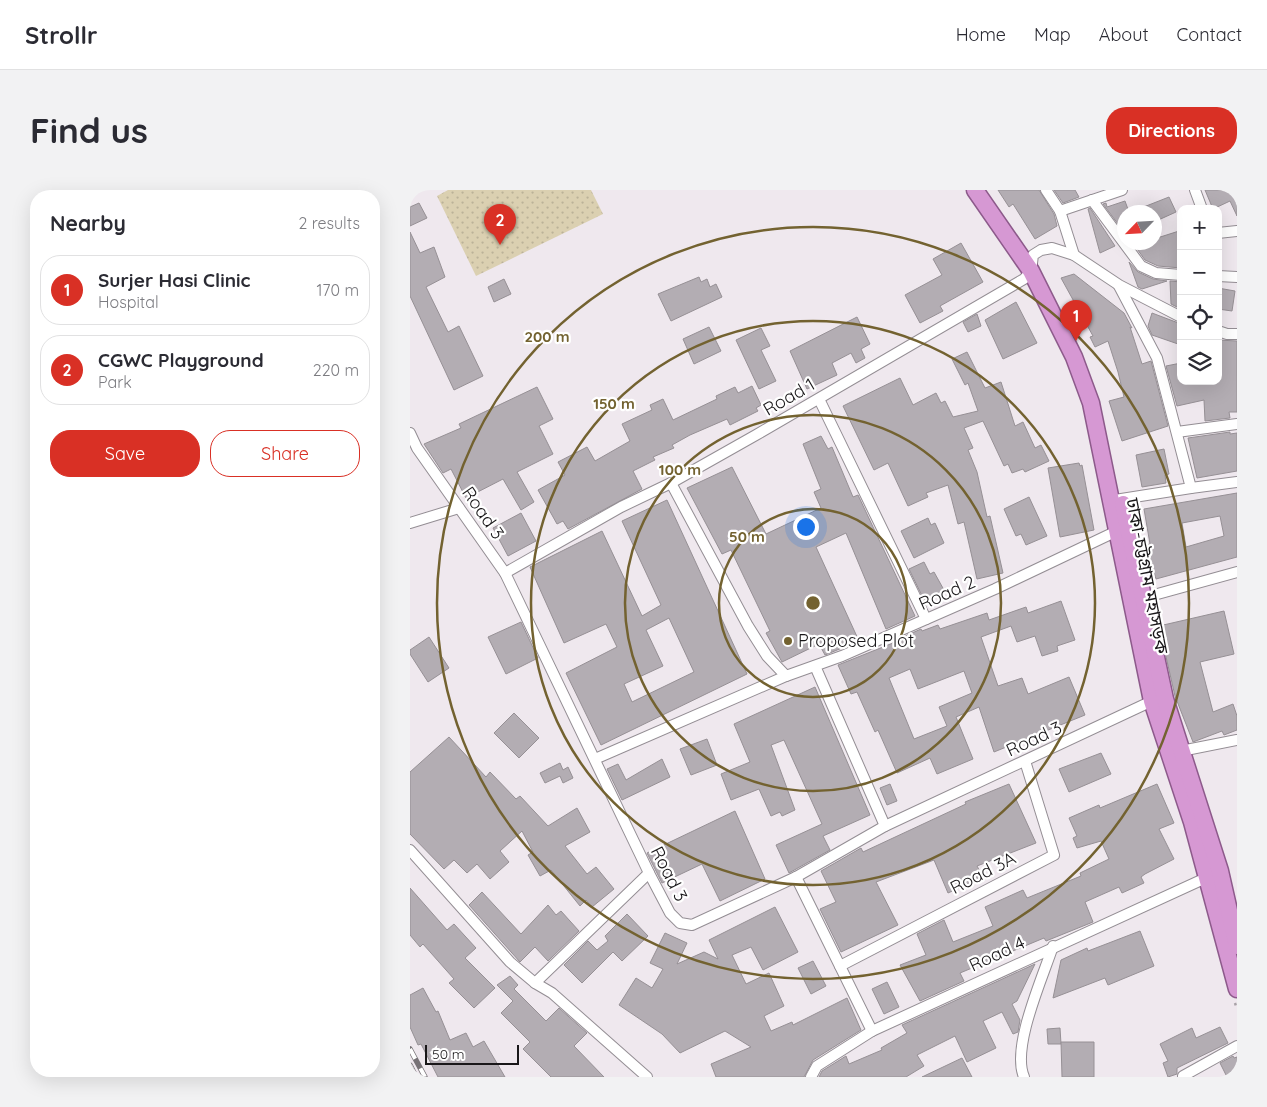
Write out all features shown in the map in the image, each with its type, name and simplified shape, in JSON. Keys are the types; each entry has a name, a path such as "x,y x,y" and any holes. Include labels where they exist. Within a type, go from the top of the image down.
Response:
{"highway":[{"name":"ঢাকা-চট্টগ্রাম মহাসড়ক","path":"975,190 1032,263"},
{"name":"ঢাকা-চট্টগ্রাম মহাসড়ক","path":"988,190 1064,316 1089,373 1106,428 1116,499 1117,531 1152,701 1220,871 1237,946"},
{"name":"ঢাকা-চট্টগ্রাম মহাসড়ক","path":"1116,499 1143,598 1165,699 1174,752 1237,989"}],"street":[{"path":"1046,190 1060,211 1074,255"},
{"path":"1060,211 1122,190"},
{"path":"1195,190 1201,205"},
{"path":"1092,200 1141,266 1156,274 1177,275"},
{"path":"1222,233 1237,231"},
{"name":"Road 1","path":"505,573 621,507 671,483 1024,280 1041,250 1052,248 1074,255 1119,285 1177,315"},
{"path":"1222,276 1237,277"},
{"path":"1119,285 1157,358 1178,432 1191,488"},
{"path":"1222,332 1237,334"},
{"path":"819,399 926,619"},
{"path":"1178,432 1237,424"},
{"name":"Road 3","path":"410,433 417,448 505,573 649,873 670,913 680,923 692,925 796,877 884,826 1152,701"},
{"path":"1116,499 1237,482"},
{"path":"671,483 748,626 767,656 786,676"},
{"path":"410,523 459,508"},
{"name":"Road 2","path":"595,759 786,676 815,666 995,589 1117,531"},
{"path":"1143,598 1237,572"},
{"path":"815,666 884,826"},
{"path":"1174,752 1237,740"},
{"name":"Road 3A","path":"840,966 1054,855 1025,761"},
{"path":"410,850 510,962 535,983 552,993 646,1077"},
{"path":"535,983 649,873"},
{"path":"796,877 872,1030"},
{"name":"Road 4","path":"811,1077 817,1066 872,1030 1208,877"},
{"path":"1024,1077 1019,1056 1024,1033 1053,946"},
{"path":"1183,1076 1237,1046"}],"shaded area":[{"path":"448,190 591,190 603,214 476,276 437,196"}],"building":[{"path":"998,190 1039,190 1054,214 1057,226 1035,239 1013,204 1009,207"},
{"path":"1054,190 1075,190 1079,197 1063,203"},
{"path":"1205,190 1237,190 1237,216 1230,201 1222,205 1211,205"},
{"path":"1169,197 1176,212 1162,218 1162,205 1149,205"},
{"path":"1125,201 1126,205 1117,205 1117,223 1103,204 1106,203 1107,207"},
{"path":"419,203 427,218 410,226 410,207"},
{"path":"1090,208 1115,246 1100,253 1088,209"},
{"path":"410,232 420,253 434,247 445,277 426,287 448,332 459,326 483,376 454,390 410,296"},
{"path":"1177,232 1177,268 1158,266 1145,260 1138,250 1162,250 1162,236"},
{"path":"961,243 983,282 940,306 943,311 920,323 905,295 942,275 933,259"},
{"path":"1129,262 1138,272 1153,279 1167,281 1142,289 1138,287"},
{"path":"1074,274 1124,313 1132,328 1130,327 1142,364 1151,361 1168,426 1122,441 1109,401 1124,397 1118,372 1108,341 1095,347 1090,337 1093,336 1061,278"},
{"path":"699,277 701,282 707,279 710,287 716,284 722,297 671,321 658,294"},
{"path":"504,279 511,294 494,302 488,287"},
{"path":"1170,281 1177,282 1177,307 1171,304"},
{"path":"1222,289 1235,291 1232,311 1222,310"},
{"path":"1016,302 1037,343 1003,359 985,320"},
{"path":"1152,313 1177,322 1177,344 1152,335 1148,326"},
{"path":"977,314 981,326 968,332 963,322"},
{"path":"857,317 870,344 861,349 865,358 856,363 851,353 832,363 837,375 807,389 790,351"},
{"path":"709,327 721,351 694,364 683,339"},
{"path":"761,328 770,346 761,350 776,381 759,389 736,340"},
{"path":"1222,340 1237,341 1237,412 1229,412 1230,418 1205,421 1204,400 1177,406 1166,366 1177,364 1177,385 1222,385"},
{"path":"967,352 985,388 1001,382 1015,426 1023,422 1035,448 1041,445 1049,461 1025,472 1023,469 1012,473 1008,464 1004,466 983,421 964,428 973,448 968,450 977,472 987,517 990,516 1003,573 977,579 964,522 958,524 948,485 926,493 928,497 908,506 888,463 874,470 843,406 900,378 913,405 936,393 941,403 945,401 953,417 978,411 968,383 965,385 952,359"},
{"path":"752,386 761,405 756,408 758,411 730,425 727,419 672,445 674,448 653,457 655,460 633,471 642,489 568,529 563,521 557,524 538,490 565,475 558,462 587,447 595,461 630,441 622,424 652,410 650,405 663,399 673,420 717,399 716,396 735,387 738,393"},
{"path":"537,387 553,419 539,426 553,454 517,472 534,502 521,510 503,479 466,498 451,469 443,473 424,444 461,428 459,424"},
{"path":"1230,432 1230,434 1237,433 1237,471 1197,478 1188,438"},
{"path":"821,436 828,449 832,447 853,497 858,495 915,616 886,629 846,533 816,547 859,641 825,655 819,644 782,662 766,633 770,631 731,550 722,554 687,488 732,467 766,534 821,508 814,492 821,489 803,444"},
{"path":"1164,449 1169,474 1165,475 1166,483 1142,487 1136,455"},
{"path":"1079,463 1080,466 1082,465 1094,530 1060,537 1048,468"},
{"path":"1237,493 1237,557 1156,579 1146,545 1150,544 1144,509","holes":["1220,516 1224,536 1186,547 1182,523"]},
{"path":"1029,497 1047,536 1026,545 1021,534 1016,536 1004,509"},
{"path":"667,500 747,674 601,745 566,673 617,647 606,624 564,643 530,567 602,531 642,616 661,605 622,521","holes":["669,618 694,672 632,702 624,684 663,666 646,630"]},
{"path":"521,513 536,541 508,556 493,528"},
{"path":"928,518 931,525 935,523 944,543 914,558 901,531"},
{"path":"924,562 930,574 934,572 944,590 924,600 909,569"},
{"path":"1061,601 1075,640 1057,646 1058,651 1042,656 1035,636 1017,642 1011,626 981,637 998,686 1022,678 1028,694 1069,677 1085,715 994,752 979,707 956,717 973,759 937,774 930,758 897,773 878,730 875,732 857,692 851,694 838,665 893,643 921,629 922,631 938,625 940,629 987,613 989,620 1026,607 1028,613","holes":["910,669 918,689 964,671 972,693 939,707 947,726 914,739 889,678"]},
{"path":"1224,611 1234,654 1200,662 1213,712 1233,704 1237,716 1237,730 1224,735 1222,731 1193,742 1175,696 1159,626"},
{"path":"521,622 538,658 506,674 488,637"},
{"path":"429,637 449,668 428,682 410,654 410,650"},
{"path":"815,687 870,815 823,836 830,850 789,873 776,845 822,824 784,740 771,745 795,810 782,816 780,812 771,816 759,789 731,800 721,774 750,762 734,724"},
{"path":"514,713 539,738 519,758 494,733"},
{"path":"449,737 486,777 490,772 516,799 520,796 548,826 577,808 590,832 565,846 587,874 596,867 614,889 592,907 586,900 580,906 551,870 540,876 528,855 533,852 522,831 500,851 509,862 490,879 477,864 467,873 454,860 444,869 410,834 410,772"},
{"path":"707,739 717,765 691,775 680,749"},
{"path":"1101,753 1111,774 1069,792 1059,769"},
{"path":"662,759 670,777 622,800 607,769 618,764 626,780"},
{"path":"560,763 563,770 568,767 573,778 563,783 560,776 545,783 540,773"},
{"path":"890,784 897,801 887,805 880,788"},
{"path":"1009,784 1036,843 977,866 983,877 948,893 934,860 876,882 898,925 841,952 820,909 836,902 821,871 861,848 863,852 966,804 965,802"},
{"path":"1157,784 1174,823 1159,829 1174,859 1141,877 1144,883 1122,893 1119,887 1085,902 1093,922 1046,941 1044,938 960,973 964,981 920,1001 900,965 926,955 917,934 944,920 953,942 993,926 985,907 1023,890 1027,898 1081,876 1080,873 1109,859 1101,841 1077,848 1073,838 1077,836 1069,818 1099,805 1100,808"},
{"path":"735,811 765,879 720,901 702,864 662,883 647,853"},
{"path":"410,888 447,930 454,924 476,948 465,958 495,988 474,1008 449,983 454,979 423,944 420,947 410,935"},
{"path":"482,892 521,934 548,905 556,915 561,911 579,931 548,961 535,947 520,962 469,905"},
{"path":"775,907 798,952 763,970 751,947 732,955 746,984 769,973 784,1006 764,1016 771,1031 792,1022 793,1025 847,998 861,1030 813,1060 804,1077 716,1077 711,1064 751,1047 725,1031 680,1053 662,1034 619,1005 636,978 652,988 663,969 650,963 665,933 687,943 677,964 704,952 718,959 709,940"},
{"path":"627,914 648,936 622,961 613,952 582,983 564,965 588,941 597,950 608,941 605,936"},
{"path":"1140,931 1154,966 1108,985 1105,978 1053,998 1061,960 1087,948 1088,951"},
{"path":"813,961 826,986 811,994 798,968"},
{"path":"1035,964 1017,1001 1012,1004 1020,1020 1018,1032 1013,1034 1002,1012 983,1021 996,1048 967,1062 955,1036 917,1055 924,1066 906,1077 819,1077 822,1071 846,1056 849,1064 882,1050 881,1048 907,1033 902,1025"},
{"path":"510,976 518,985 514,989 546,1021 559,1008 587,1033 574,1046 604,1077 551,1077 523,1049 530,1042 501,1013 513,1001 497,985"},
{"path":"887,982 899,1007 884,1014 872,989"},
{"path":"423,988 436,1012 438,1011 450,1040 466,1033 473,1047 484,1041 505,1077 438,1077 421,1044 418,1045 410,1027 410,995"},
{"path":"1220,1027 1228,1043 1177,1068 1177,1074 1168,1077 1163,1063 1168,1061 1160,1044 1192,1028 1196,1038"},
{"path":"1060,1028 1061,1044 1048,1044 1047,1029"},
{"path":"1061,1042 1094,1042 1094,1077 1062,1077"},
{"path":"1233,1056 1234,1058 1237,1057 1237,1077 1227,1077 1220,1063"},
{"path":"962,1058 972,1077 922,1077"}],"railway":[{"path":"410,1049 425,1077"},
{"path":"410,1065 416,1077"}],"place":[{"name":"CGWC Playground","path":"500,245"},
{"name":"Surjer Hasi Clinic","path":"1076,341"},
{"name":"Proposed Plot","path":"788,641"}]}
